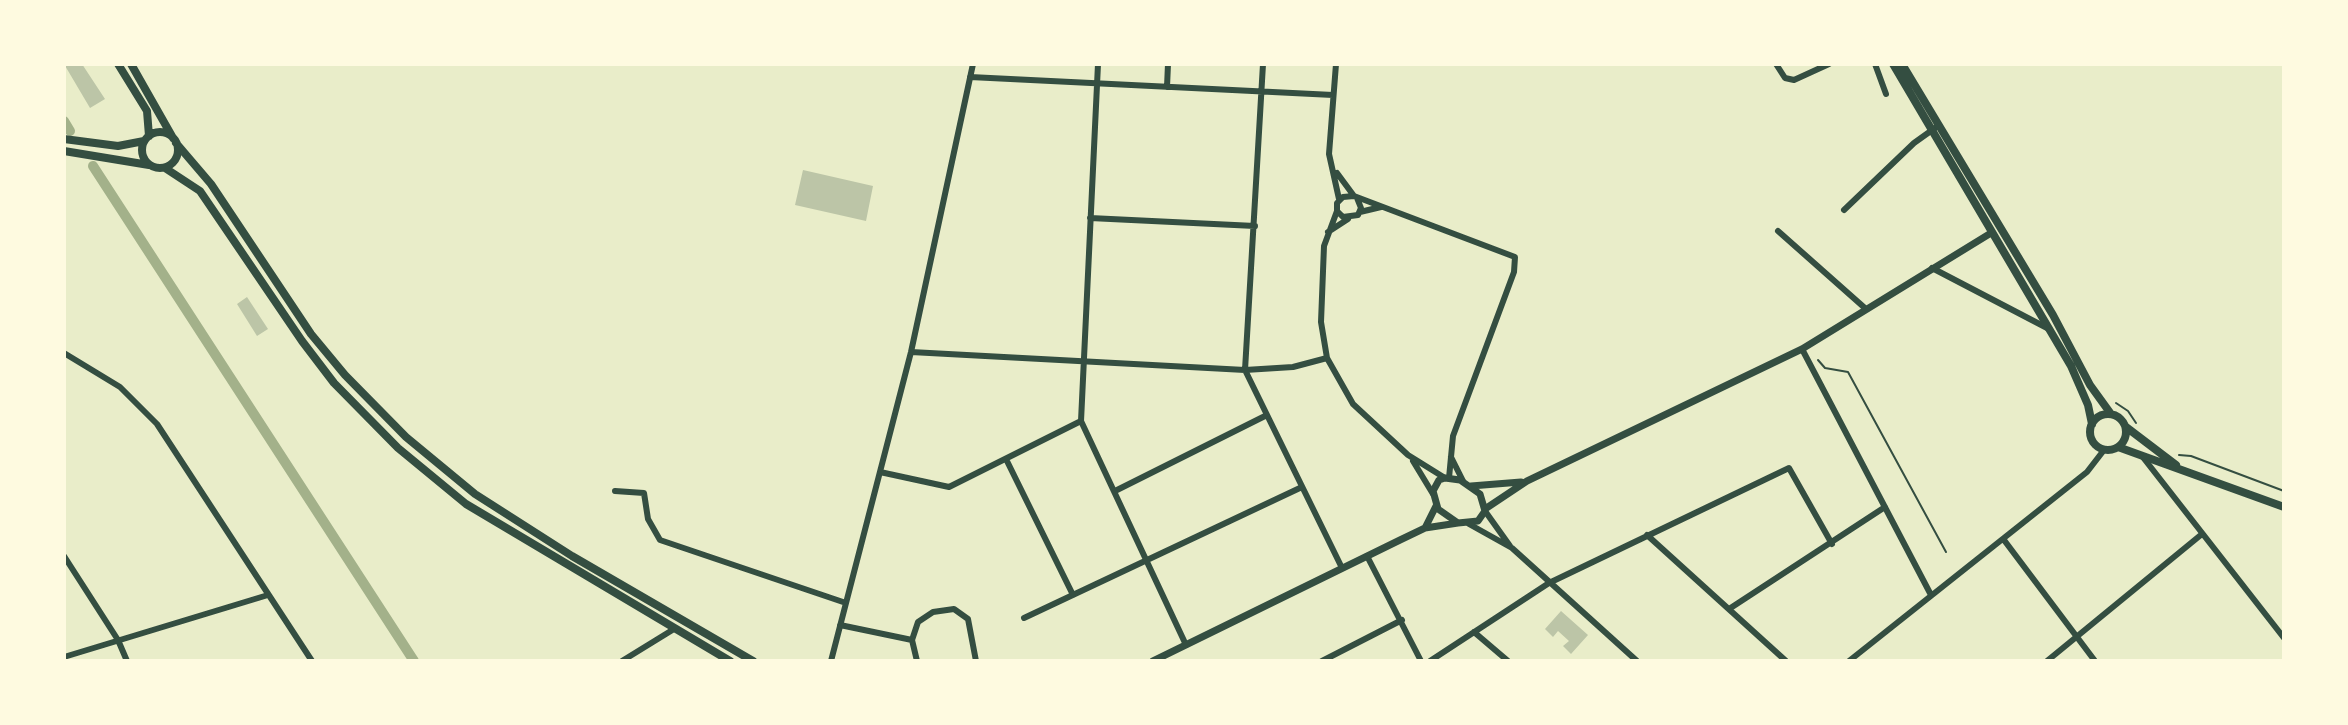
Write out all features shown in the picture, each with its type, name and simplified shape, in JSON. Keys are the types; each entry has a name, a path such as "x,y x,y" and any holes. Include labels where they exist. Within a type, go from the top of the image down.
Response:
{"main road":[{"path":"118,64 147,111 147,138 142,151 149,165"},
{"path":"131,64 167,121 175,141 175,161 165,168"},
{"path":"1893,64 2053,315 2090,385 2111,414"},
{"path":"1902,64 1991,233 2083,392 2092,424 2091,438 2104,450 2118,447 2284,507"},
{"path":"64,139 118,146 165,133 211,184 311,334 345,375 406,437 475,494 572,556 753,661"},
{"path":"64,151 165,168 200,191 334,383 398,448 466,504 718,658 730,661"},
{"path":"1991,233 2000,237 2043,306 2053,315"},
{"path":"2092,424 2099,416 2111,414 2121,418 2126,427 2190,474"},
{"path":"2118,447 2125,440 2126,427"}],"street":[{"path":"831,661 911,352 973,64"},
{"path":"1098,64 1081,421 1186,645"},
{"path":"1167,87 1168,64"},
{"path":"1263,64 1245,370 1342,568"},
{"path":"1336,64 1329,154 1340,199 1324,246 1321,322 1327,358 1353,404 1408,455 1447,478 1467,484 1527,481"},
{"path":"1776,64 1785,78 1794,80 1829,64"},
{"path":"1875,64 1886,94"},
{"path":"970,77 1333,95"},
{"path":"1844,210 1934,129"},
{"path":"1335,171 1355,197 1360,212"},
{"path":"1340,199 1355,197 1515,257 1514,272 1453,436 1447,478 1435,485 1433,494"},
{"path":"1328,232 1360,212 1381,207"},
{"path":"1337,211 1348,219"},
{"path":"1090,218 1255,226"},
{"path":"1778,231 1866,309"},
{"path":"1153,661 1425,528 1478,521 1485,510 1527,481 1802,349 1991,233"},
{"path":"1932,268 2049,329"},
{"path":"1802,349 1931,595"},
{"path":"911,352 1245,370 1293,367 1327,358"},
{"path":"64,353 120,387 157,424 312,661"},
{"path":"1115,491 1267,415"},
{"path":"880,472 949,487 1081,421"},
{"path":"1849,661 2087,472 2104,450"},
{"path":"1408,455 1433,494 1436,506 1458,523"},
{"path":"2142,456 2284,638"},
{"path":"1451,457 1467,484 1480,494 1485,510 1512,548 1637,661"},
{"path":"1006,459 1073,595"},
{"path":"1430,661 1549,583 1789,468 1832,544"},
{"path":"1024,618 1302,487"},
{"path":"615,491 644,493 648,519 660,540 846,603"},
{"path":"1425,528 1436,506"},
{"path":"1729,609 1885,507"},
{"path":"1469,524 1512,548"},
{"path":"2047,661 2202,534"},
{"path":"1647,535 1786,661"},
{"path":"2004,540 2095,661"},
{"path":"64,556 118,640 127,661"},
{"path":"1367,556 1421,661"},
{"path":"64,657 268,595"},
{"path":"917,661 913,630 925,616 954,609 968,619 974,660"},
{"path":"1322,661 1402,620"},
{"path":"840,625 912,640"},
{"path":"622,661 674,629"},
{"path":"1474,632 1505,660"}],"path":[{"path":"1812,343 1812,356 1825,368 1848,372 1946,552"},
{"path":"2179,455 2191,456 2284,491"}],"building":[{"path":"64,64 82,64 105,99 90,108"},
{"path":"803,170 873,186 866,221 795,205"},
{"path":"247,297 268,329 257,336 237,304"},
{"path":"1561,611 1588,635 1571,654 1563,646 1569,641 1558,631 1553,637 1545,629"}],"waterway":[{"path":"64,121 70,131"},
{"path":"93,166 414,661"}]}
